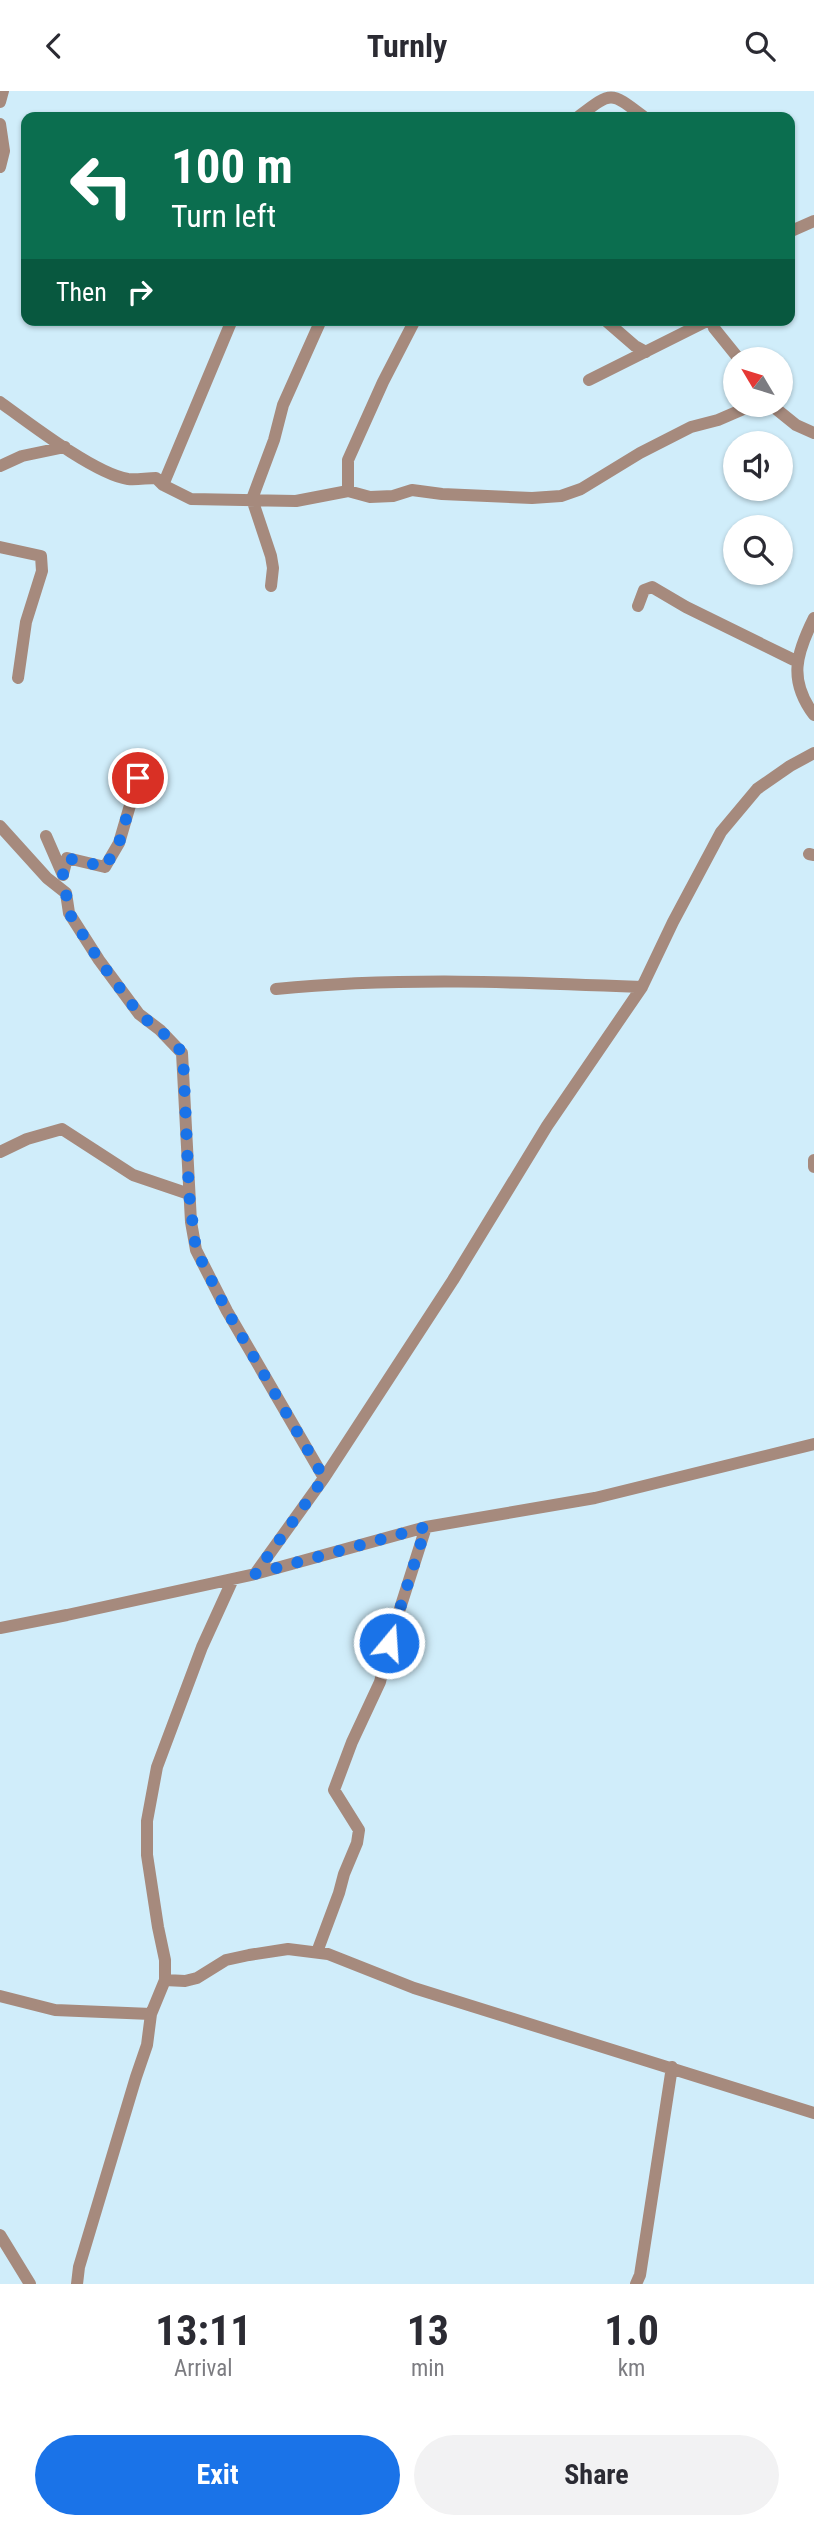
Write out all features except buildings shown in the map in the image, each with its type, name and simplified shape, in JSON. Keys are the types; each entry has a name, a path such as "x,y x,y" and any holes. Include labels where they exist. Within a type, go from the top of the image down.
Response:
{"street":[{"path":"0,102 3,91"},
{"path":"583,112 604,92 610,91 617,92 639,112"},
{"path":"0,124 4,151 0,167"},
{"path":"795,229 814,221"},
{"path":"163,485 229,326"},
{"path":"271,586 271,556 252,499 274,440 283,405 318,326"},
{"path":"348,491 348,460 412,326"},
{"path":"612,326 646,352"},
{"path":"589,380 698,326"},
{"path":"713,326 729,347"},
{"path":"0,402 65,447 108,472 129,479 156,478 163,485 191,499 296,501 348,491 370,497 393,496 412,490 532,498 561,496 581,489 640,453 691,427 723,417"},
{"path":"786,417 814,433"},
{"path":"0,466 22,456 65,447"},
{"path":"0,547 41,556 42,571 26,622 18,678"},
{"path":"638,606 644,590 652,587 796,661"},
{"path":"814,618 796,661 797,681 814,715"},
{"path":"255,1574 324,1478 453,1279 547,1126 642,987 721,832 757,789 814,753"},
{"path":"63,874 67,858 105,867 119,843 138,778"},
{"path":"0,826 47,878 66,893"},
{"path":"46,836 63,874 69,913 99,960 139,1014 183,1053 189,1194 196,1250 227,1311 324,1478"},
{"path":"276,989 336,983 642,987"},
{"path":"0,1152 27,1139 62,1129 133,1175 189,1194"},
{"path":"814,1160 814,1167"},
{"path":"0,1627 255,1574 426,1527 595,1498 814,1444"},
{"path":"317,1952 357,1843 359,1830 334,1790 352,1742 380,1682 389,1643 426,1527"},
{"path":"77,2284 79,2267 148,2045 151,2014 165,1980 165,1960 147,1855 148,1821 157,1767 202,1647 233,1579"},
{"path":"165,1980 185,1981 197,1978 226,1960 249,1955 288,1949 328,1954 414,1988 814,2113"},
{"path":"0,1996 55,2010 151,2014"},
{"path":"636,2284 640,2275 672,2067"},
{"path":"0,2235 30,2284"}],"route":[{"path":"138,778 119,843 105,867 67,858 63,874 69,913 99,960 139,1014 183,1053 189,1194 196,1250 227,1311 324,1478 255,1574 426,1527 389,1643"}]}
